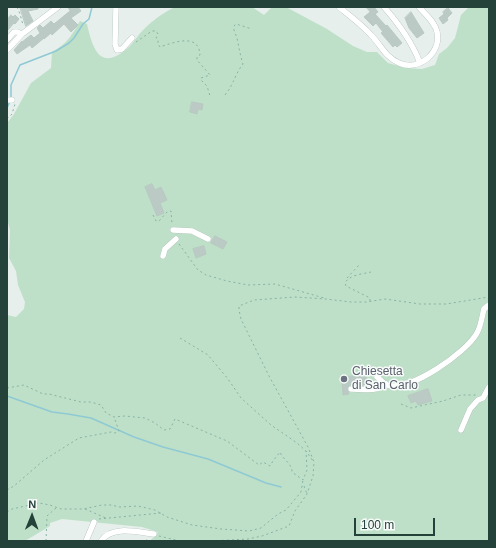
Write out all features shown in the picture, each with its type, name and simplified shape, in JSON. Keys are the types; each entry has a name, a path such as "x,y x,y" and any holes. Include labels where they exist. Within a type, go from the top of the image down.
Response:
{"street":[{"path":"7,50 22,34 58,7"},
{"path":"116,7 115,44 117,50 122,50 133,40"},
{"path":"339,7 371,34 384,53 399,64 406,66 420,63 433,53 437,46 438,36 436,27 419,7"},
{"path":"384,7 415,48 420,63"},
{"path":"7,40 14,32 22,34"},
{"path":"173,230 192,231 208,239"},
{"path":"163,256 165,249 176,239"},
{"path":"377,377 386,384 394,386 426,375 443,366 466,347 478,332 484,309 489,305"},
{"path":"351,389 382,388 386,384"},
{"path":"461,430 470,409 478,400 483,398 489,387"},
{"path":"86,541 94,522"},
{"path":"101,541 111,532 131,531 154,534"}],"path":[{"path":"17,7 20,14 22,34"},
{"path":"225,95 232,87 239,68 243,64 233,29 234,26 236,24 252,29"},
{"path":"133,40 152,31 158,32 156,38 160,47 176,41 184,40 195,44 200,51 200,55 197,60 210,75 208,77 201,78 207,86 210,96"},
{"path":"7,119 12,114 15,107 14,102 9,100"},
{"path":"153,215 156,221 159,221 167,212 171,211 173,230"},
{"path":"176,239 198,270 206,275 248,285 276,284 326,299"},
{"path":"360,264 345,283 346,286 370,298 370,302"},
{"path":"346,280 352,276 371,272"},
{"path":"212,541 248,539 262,536 289,526 295,511 307,494 313,476 314,462 308,447 266,370 241,319 239,306 254,300 295,297 351,302 370,302 384,299 420,304 446,304 489,297"},
{"path":"180,338 208,355 228,379 241,398 266,421 297,443 306,451 314,462"},
{"path":"7,388 24,385 43,394 101,405 106,413 114,418 119,431 115,433 106,432 79,438 44,460 14,486 7,490"},
{"path":"400,404 411,408 468,394 483,398"},
{"path":"114,418 125,416 145,418 155,422 164,430 170,429 175,419 227,441 259,465 263,462 270,466 280,452 282,457 290,463 292,472 303,480"},
{"path":"7,512 12,509 39,503 61,509 83,509 102,505 120,507 138,506 192,525 249,531 261,528 278,514 286,510 300,492 307,470 306,451"},
{"path":"303,485 307,494"},
{"path":"46,541 47,516 57,507"},
{"path":"83,509 97,513 106,518"},
{"path":"94,522 99,519 106,518 161,513"},
{"path":"145,541 154,534 180,541"}],"green space":[{"path":"175,7 252,7 264,15 272,7 286,7 327,29 353,46 367,52 377,52 388,63 406,68 422,69 435,65 439,54 447,48 455,38 461,15 469,7 489,7 489,541 150,541 158,532 142,527 62,519 50,523 50,526 25,541 7,541 7,315 16,317 24,309 25,302 18,285 16,271 9,258 10,230 7,219 7,123 14,114 31,83 51,68 52,52 66,42 80,21 87,24 92,42 100,55 105,58 111,58 129,47 143,30 154,20"}],"building":[{"path":"20,7 38,7 38,9 28,11 33,21 26,26"},
{"path":"68,7 78,7 81,11 71,18 78,25 71,32 64,24 52,35 51,33 32,48 30,45 17,54 14,50 22,41 31,35 34,38 40,33 37,28 40,25 43,28 51,21 54,24 70,11"},
{"path":"366,7 374,7 378,12 375,14 386,26 387,25 402,43 397,47 395,45 393,47 381,33 383,32 376,23 373,26 364,17 370,12"},
{"path":"448,8 452,13 447,18 448,20 443,24 439,18"},
{"path":"411,12 424,33 417,38 409,28 405,18"},
{"path":"11,15 13,17 15,15 19,19 7,31 7,20"},
{"path":"192,102 203,104 202,110 198,109 197,114 190,112"},
{"path":"152,184 155,190 161,187 167,200 160,203 164,213 157,216 145,187"},
{"path":"215,236 227,242 223,249 211,243"},
{"path":"204,246 206,254 196,258 193,249"},
{"path":"366,376 367,385 349,385 347,389 349,394 343,395 342,381 340,377"},
{"path":"428,389 432,401 418,405 416,401 411,403 408,396"}],"waterway":[{"path":"11,98 11,85 20,65 56,51 69,43 83,24 89,19 92,7"},
{"path":"7,108 10,101"},
{"path":"7,396 52,412 91,418 134,437 163,447 208,459 266,483 281,487"}],"place":[{"name":"Chiesetta di San Carlo","path":"344,379"}]}
